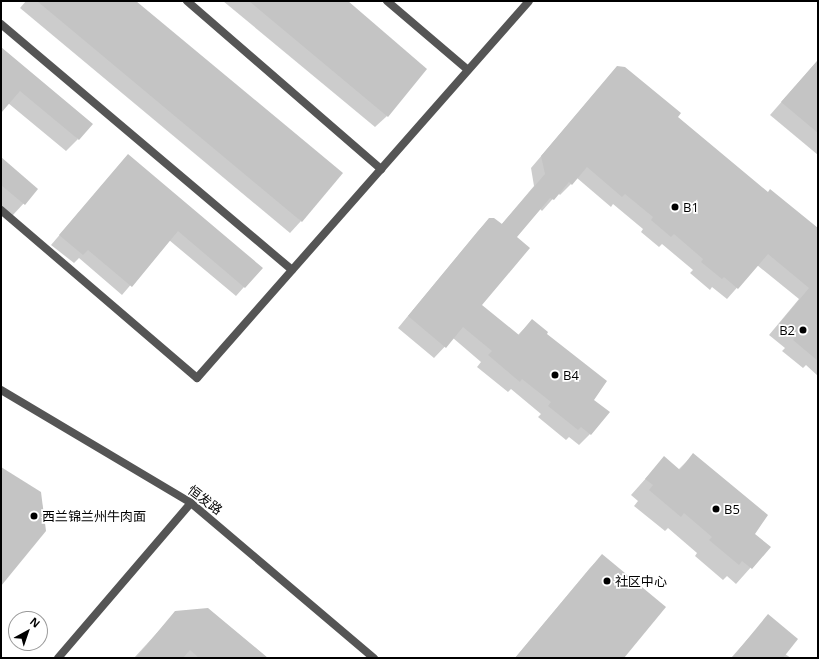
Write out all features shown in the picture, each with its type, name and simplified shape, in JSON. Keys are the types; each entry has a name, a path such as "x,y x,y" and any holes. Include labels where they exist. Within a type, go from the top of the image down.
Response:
{"street":[{"path":"187,1 381,169"},
{"path":"387,1 468,70"},
{"path":"1,210 197,378 529,1"},
{"path":"1,24 292,270"},
{"name":"恒发路","path":"1,390 191,502 374,658"},
{"path":"58,658 191,502"}],"building":[{"path":"37,1 136,1 343,173 302,222"},
{"path":"249,1 348,1 427,69 388,117"},
{"path":"1,47 93,124 79,140 20,91 1,113"},
{"path":"818,60 818,133 781,102"},
{"path":"617,66 625,67 681,113 678,117 768,192 770,189 818,228 818,361 793,340 795,337 779,324 809,288 768,254 738,289 724,277 722,279 701,262 703,259 674,234 671,237 651,220 653,217 625,194 622,197 587,167 572,185 569,182 554,200 550,198 517,237 530,248 482,305 519,335 532,319 548,332 547,334 607,381 594,400 610,412 591,435 581,427 578,430 548,406 551,402 522,379 520,382 488,355 492,351 463,327 446,348 408,316 489,218 494,218 502,224 545,174 541,156"},
{"path":"128,154 263,268 245,288 178,231 132,287 88,250 83,255 59,235"},
{"path":"1,157 38,189 25,205 1,185"},
{"name":"B5","path":"693,453 768,515 755,534 771,547 752,569 742,561 739,565 709,540 712,537 684,513 681,517 649,490 653,485 645,479 664,456 680,470"},
{"path":"1,467 41,492 46,531 1,586"},
{"name":"社区中心","path":"602,554 666,607 624,658 515,658"},
{"path":"208,608 268,658 199,658 190,650 183,658 136,658 175,611"},
{"path":"768,614 798,639 783,658 732,658"}],"place":[{"name":"B1","path":"675,207"},
{"name":"B2","path":"803,330"},
{"name":"B4","path":"555,375"},
{"name":"B5","path":"716,509"},
{"name":"西兰锦兰州牛肉面","path":"34,516"},
{"name":"社区中心","path":"607,581"}]}
